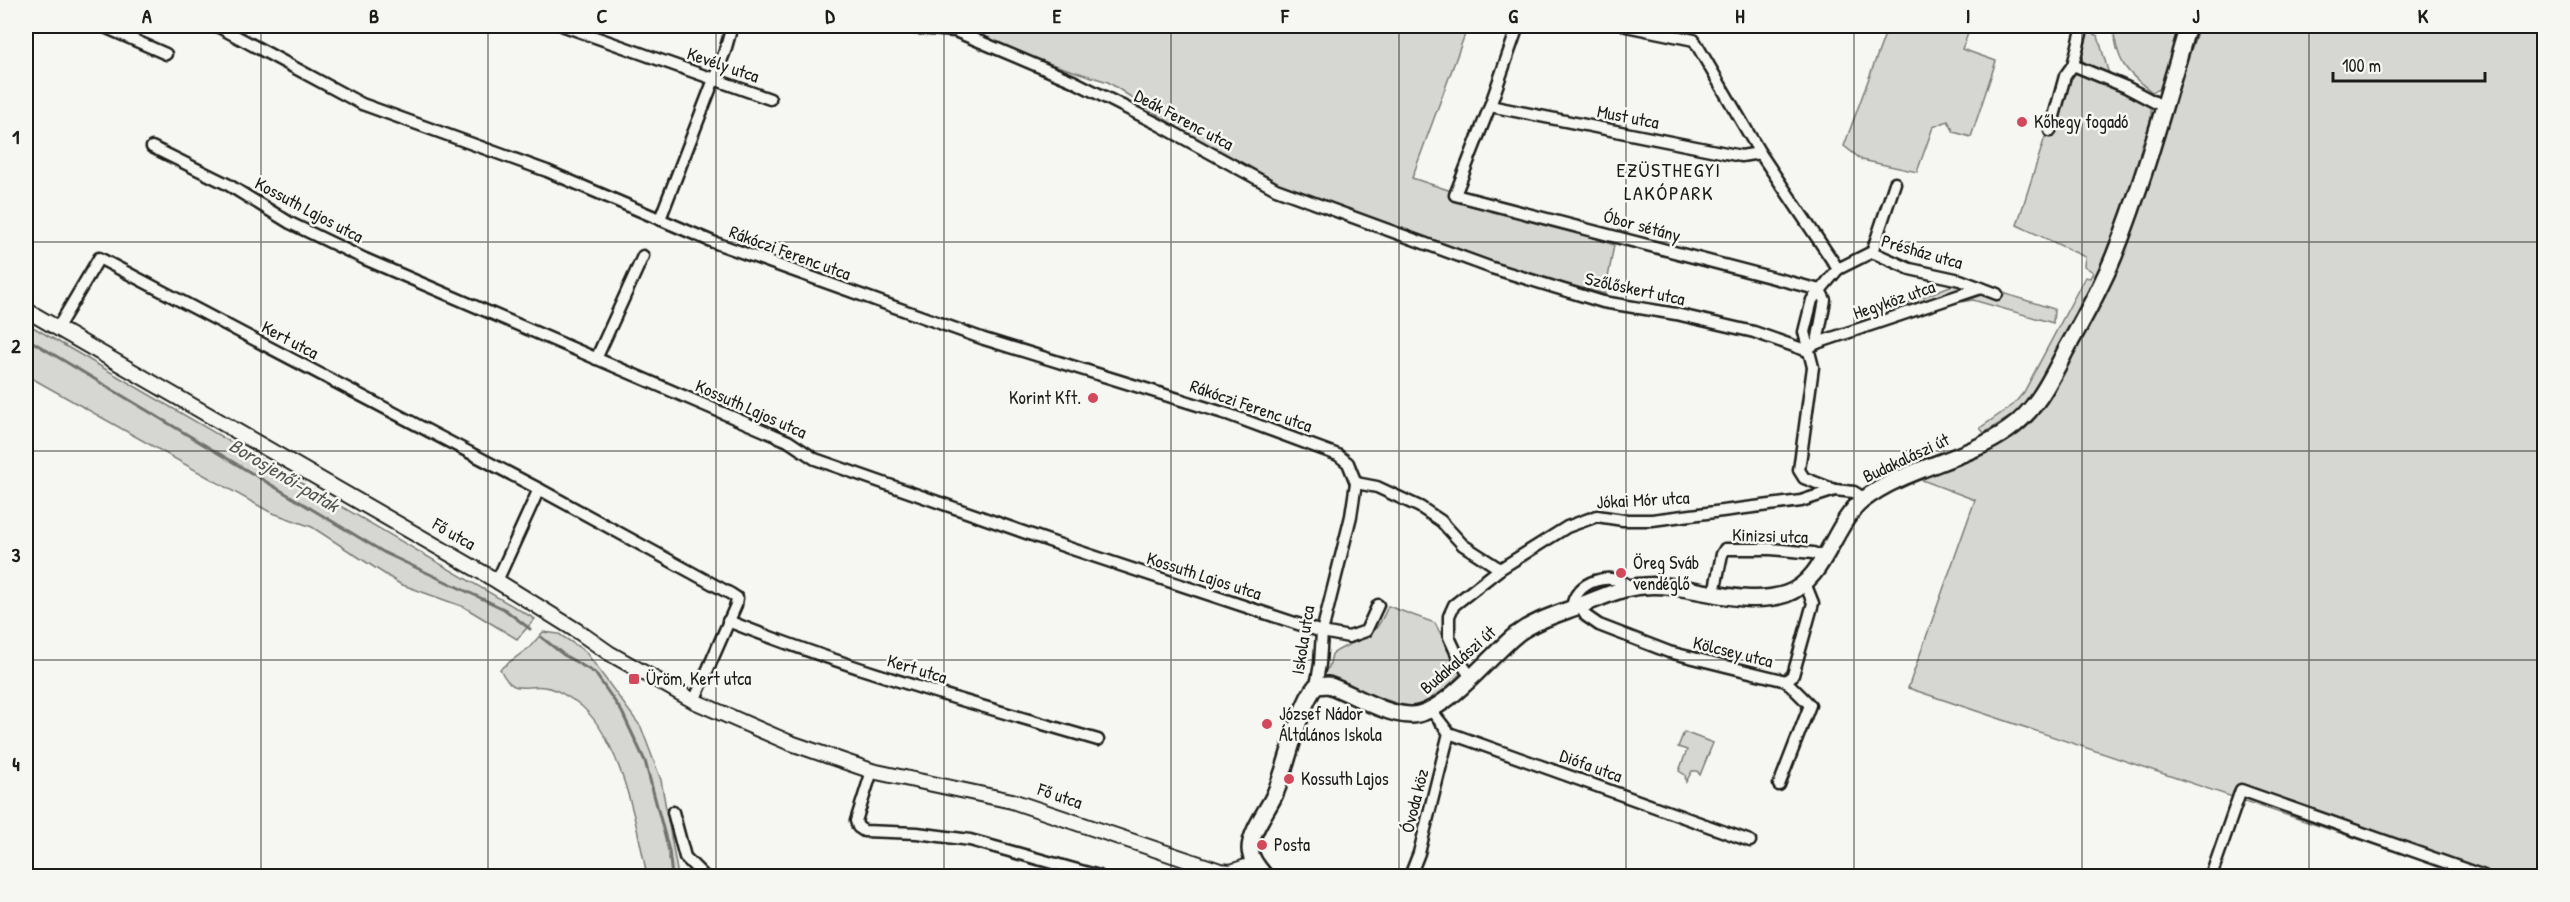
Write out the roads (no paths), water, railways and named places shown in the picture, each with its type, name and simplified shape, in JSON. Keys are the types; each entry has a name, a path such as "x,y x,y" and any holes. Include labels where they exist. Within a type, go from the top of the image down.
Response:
{"main road":[{"name":"Budakalászi út","path":"1316,686 1329,685 1402,714 1414,715 1441,704 1532,624 1631,588 1663,586 1751,598 1777,596 1790,592 1805,583 1852,510 1865,499 1890,484 1981,446 2008,430 2033,407 2055,372 2113,259 2146,166 2188,26"},
{"name":"Iskola utca","path":"1255,864 1250,850 1251,840 1284,772 1306,705 1316,686"},
{"path":"1255,864 1265,876"}],"street":[{"path":"102,26 166,54"},
{"name":"Rákóczi Ferenc utca","path":"217,26 362,104 548,171 713,242 984,339 1230,415 1320,447 1348,463 1356,483"},
{"name":"Kevély utca","path":"564,26 770,99"},
{"path":"660,219 732,26"},
{"name":"Deák Ferenc utca","path":"894,26 955,31 1073,81 1156,123 1276,189 1456,255"},
{"path":"1490,106 1518,26"},
{"path":"1626,26 1694,40 1760,153 1838,269 1812,300 1804,332 1814,367 1799,470 1804,478 1835,490 1854,492 1865,499"},
{"path":"2050,131 2065,76 2073,65 2083,26"},
{"path":"2073,65 2126,87 2164,107"},
{"name":"Must utca","path":"1490,106 1741,156 1760,153"},
{"name":"Óbor sétány","path":"1490,106 1455,195 1820,290"},
{"name":"Kossuth Lajos utca","path":"152,147 227,184 301,228 375,263 789,441 815,459 1072,549 1322,632 1349,637 1366,631 1378,604"},
{"path":"1872,252 1895,183"},
{"name":"Présház utca","path":"1838,269 1872,252 1910,269 1960,280 1998,294"},
{"name":"Szőlőskert utca","path":"1456,255 1603,302 1676,314 1754,332 1808,351"},
{"path":"596,359 643,256"},
{"name":"Kert utca","path":"57,328 99,258 539,489 731,594 737,598 694,701"},
{"name":"Hegyköz utca","path":"1816,343 1981,288"},
{"path":"1808,351 1816,343 1824,300 1820,290"},
{"name":"Fő utca","path":"26,310 497,581 609,653 694,701 788,742 872,771 1012,801 1230,874 1255,864"},
{"path":"1356,483 1377,487 1420,507 1441,521 1463,545 1500,569"},
{"name":"Iskola utca","path":"1316,686 1322,632 1351,516 1356,483"},
{"path":"497,581 539,489"},
{"name":"Jókai Mór utca","path":"1471,677 1461,663 1449,637 1449,616 1458,599 1500,569 1567,527 1597,516 1623,520 1661,519 1801,501 1835,490"},
{"name":"Kinizsi utca","path":"1714,593 1725,549 1771,549 1813,553 1823,557"},
{"name":"Kölcsey utca","path":"1576,607 1599,625 1669,652 1786,681 1793,675 1813,603 1805,583"},
{"name":"Kert utca","path":"728,621 774,639 917,687 1098,740"},
{"path":"1779,785 1810,705 1786,681"},
{"path":"1431,710 1449,733"},
{"name":"Diófa utca","path":"1449,733 1750,841"},
{"name":"Óvoda köz","path":"1410,876 1419,853 1449,733"},
{"path":"872,771 856,821 858,827 864,831 917,832 970,840 1099,876"},
{"path":"2211,876 2241,790 2484,876"},
{"path":"673,812 685,857 704,876"}],"waterway":[{"name":"Borosjenői-patak","path":"26,338 385,553 504,609 530,629"},
{"name":"Borosjenői-patak","path":"541,637 564,655 595,673 622,712 645,761 669,851 672,876"}],"place":[{"name":"Kőhegy fogadó","path":"2022,122"},
{"name":"Korint Kft.","path":"1093,398"},
{"name":"Öreg Sváb vendéglő","path":"1621,573"},
{"name":"Üröm, Kert utca","path":"634,679"},
{"name":"József Nádor Általános Iskola","path":"1267,724"},
{"name":"Kossuth Lajos","path":"1289,779"},
{"name":"Posta","path":"1262,845"}],"district":[{"name":"EZÜSTHEGYI LAKÓPARK","path":"1669,182"}]}
